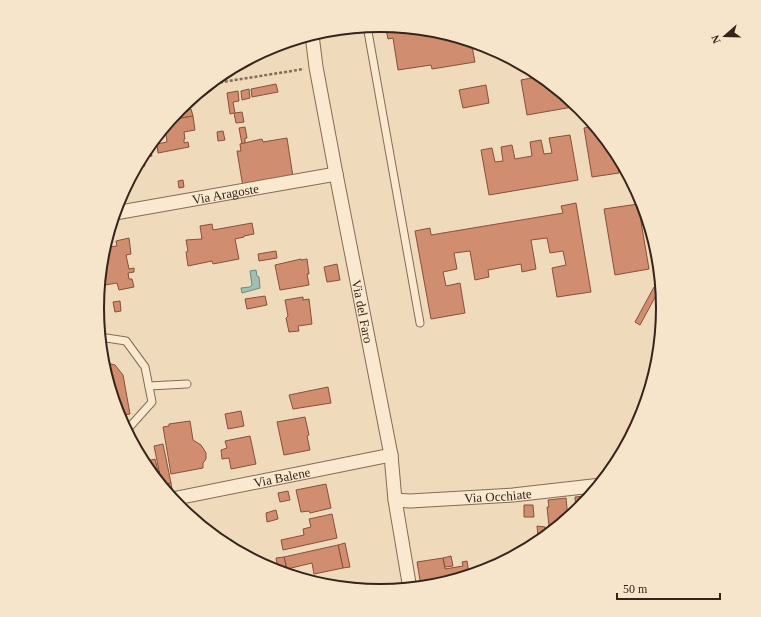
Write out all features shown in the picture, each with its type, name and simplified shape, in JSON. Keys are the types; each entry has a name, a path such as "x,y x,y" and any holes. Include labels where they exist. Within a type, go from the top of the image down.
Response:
{"street":[{"name":"Via del Faro","path":"313,40 316,67 390,455 395,500 409,583"},
{"name":"Via Aragoste","path":"124,207 336,174"},
{"name":"Via Balene","path":"179,498 390,455"},
{"name":"Via Occhiate","path":"395,500 410,501 513,495 592,486"}],"lane":[{"path":"368,33 420,323"},
{"path":"106,338 126,341 145,367 152,402 131,426"},
{"path":"149,386 187,384"}],"path":[{"path":"223,82 316,67"}],"shaded area":[{"path":"256,270 257,276 259,277 260,288 242,293 241,288 250,287 252,285 250,271"}],"building":[{"path":"387,32 417,34 452,41 472,48 475,62 432,69 431,65 398,70 393,38 388,39"},
{"path":"532,78 549,89 570,107 527,115 521,80"},
{"path":"276,84 278,92 252,97 251,89"},
{"path":"486,85 489,103 463,108 459,90"},
{"path":"249,89 250,98 242,100 241,91"},
{"path":"238,91 239,101 233,102 235,113 242,112 244,122 236,123 234,113 230,114 227,93"},
{"path":"191,109 193,116 180,118 185,113"},
{"path":"193,116 195,130 184,132 184,143 188,142 189,147 158,153 157,146 159,144 167,142 166,134 180,118"},
{"path":"245,127 247,138 245,138 245,143 242,144 239,128"},
{"path":"589,127 600,140 618,166 619,173 592,177 584,128"},
{"path":"223,131 225,140 218,141 217,132"},
{"path":"570,135 578,180 489,195 481,150 492,148 495,162 503,161 501,147 512,145 515,159 532,156 530,142 541,140 544,154 552,153 549,138"},
{"path":"287,138 293,177 243,187 237,151 241,151 240,144 262,139 263,142"},
{"path":"183,180 184,187 179,188 178,181"},
{"path":"576,203 591,292 557,297 552,268 566,265 563,251 550,253 547,238 531,240 536,269 522,272 521,264 488,270 489,277 475,280 470,251 454,253 457,269 443,272 446,286 460,283 465,313 431,319 415,231 430,228 431,235 563,213 561,206"},
{"path":"636,204 640,213 649,269 615,275 604,209"},
{"path":"252,223 254,234 235,239 239,259 213,264 212,261 188,266 186,240 202,239 200,226 212,224 213,230"},
{"path":"129,238 131,254 126,255 129,269 134,268 134,272 128,273 129,279 132,279 134,287 119,290 117,283 105,285 111,247 117,246 116,241"},
{"path":"276,251 277,258 259,261 258,254"},
{"path":"307,259 309,285 280,290 275,265"},
{"path":"337,264 340,280 327,282 324,267"},
{"path":"654,287 656,288 656,295 640,325 635,322"},
{"path":"265,296 267,305 247,309 245,299"},
{"path":"303,297 303,300 309,299 312,324 298,326 299,331 289,332 286,318 288,316 285,300"},
{"path":"120,301 121,311 115,312 113,302"},
{"path":"109,364 115,365 123,375 130,414 125,414 113,380"},
{"path":"328,387 331,403 293,409 289,395"},
{"path":"241,411 244,426 228,429 225,414"},
{"path":"305,417 309,435 307,436 310,450 284,455 277,422"},
{"path":"190,421 193,440 201,445 206,453 203,468 171,474 163,427 169,426 169,424"},
{"path":"250,436 256,464 231,469 229,458 222,459 221,450 227,448 225,441"},
{"path":"163,444 171,483 167,484 160,476 154,446"},
{"path":"155,459 160,475 151,462 150,460"},
{"path":"171,483 172,490 167,484"},
{"path":"326,484 331,508 310,513 309,511 301,512 296,490"},
{"path":"288,491 290,500 280,502 278,493"},
{"path":"583,496 576,504 575,497"},
{"path":"566,498 567,512 552,526 549,526 547,507 549,507 548,500"},
{"path":"524,505 533,505 534,517 524,517"},
{"path":"276,510 278,519 267,522 266,513"},
{"path":"332,514 337,538 283,550 281,540 304,535 303,529 311,527 309,519"},
{"path":"537,526 545,527 545,531 538,535"},
{"path":"345,543 350,567 343,568 338,545"},
{"path":"338,545 343,568 314,574 312,563 288,569 287,568 284,557"},
{"path":"451,556 453,566 445,567 443,558"},
{"path":"284,557 286,566 283,567 277,565 276,558"},
{"path":"443,558 445,569 463,566 462,562 467,561 468,570 452,576 420,582 417,562"}]}
